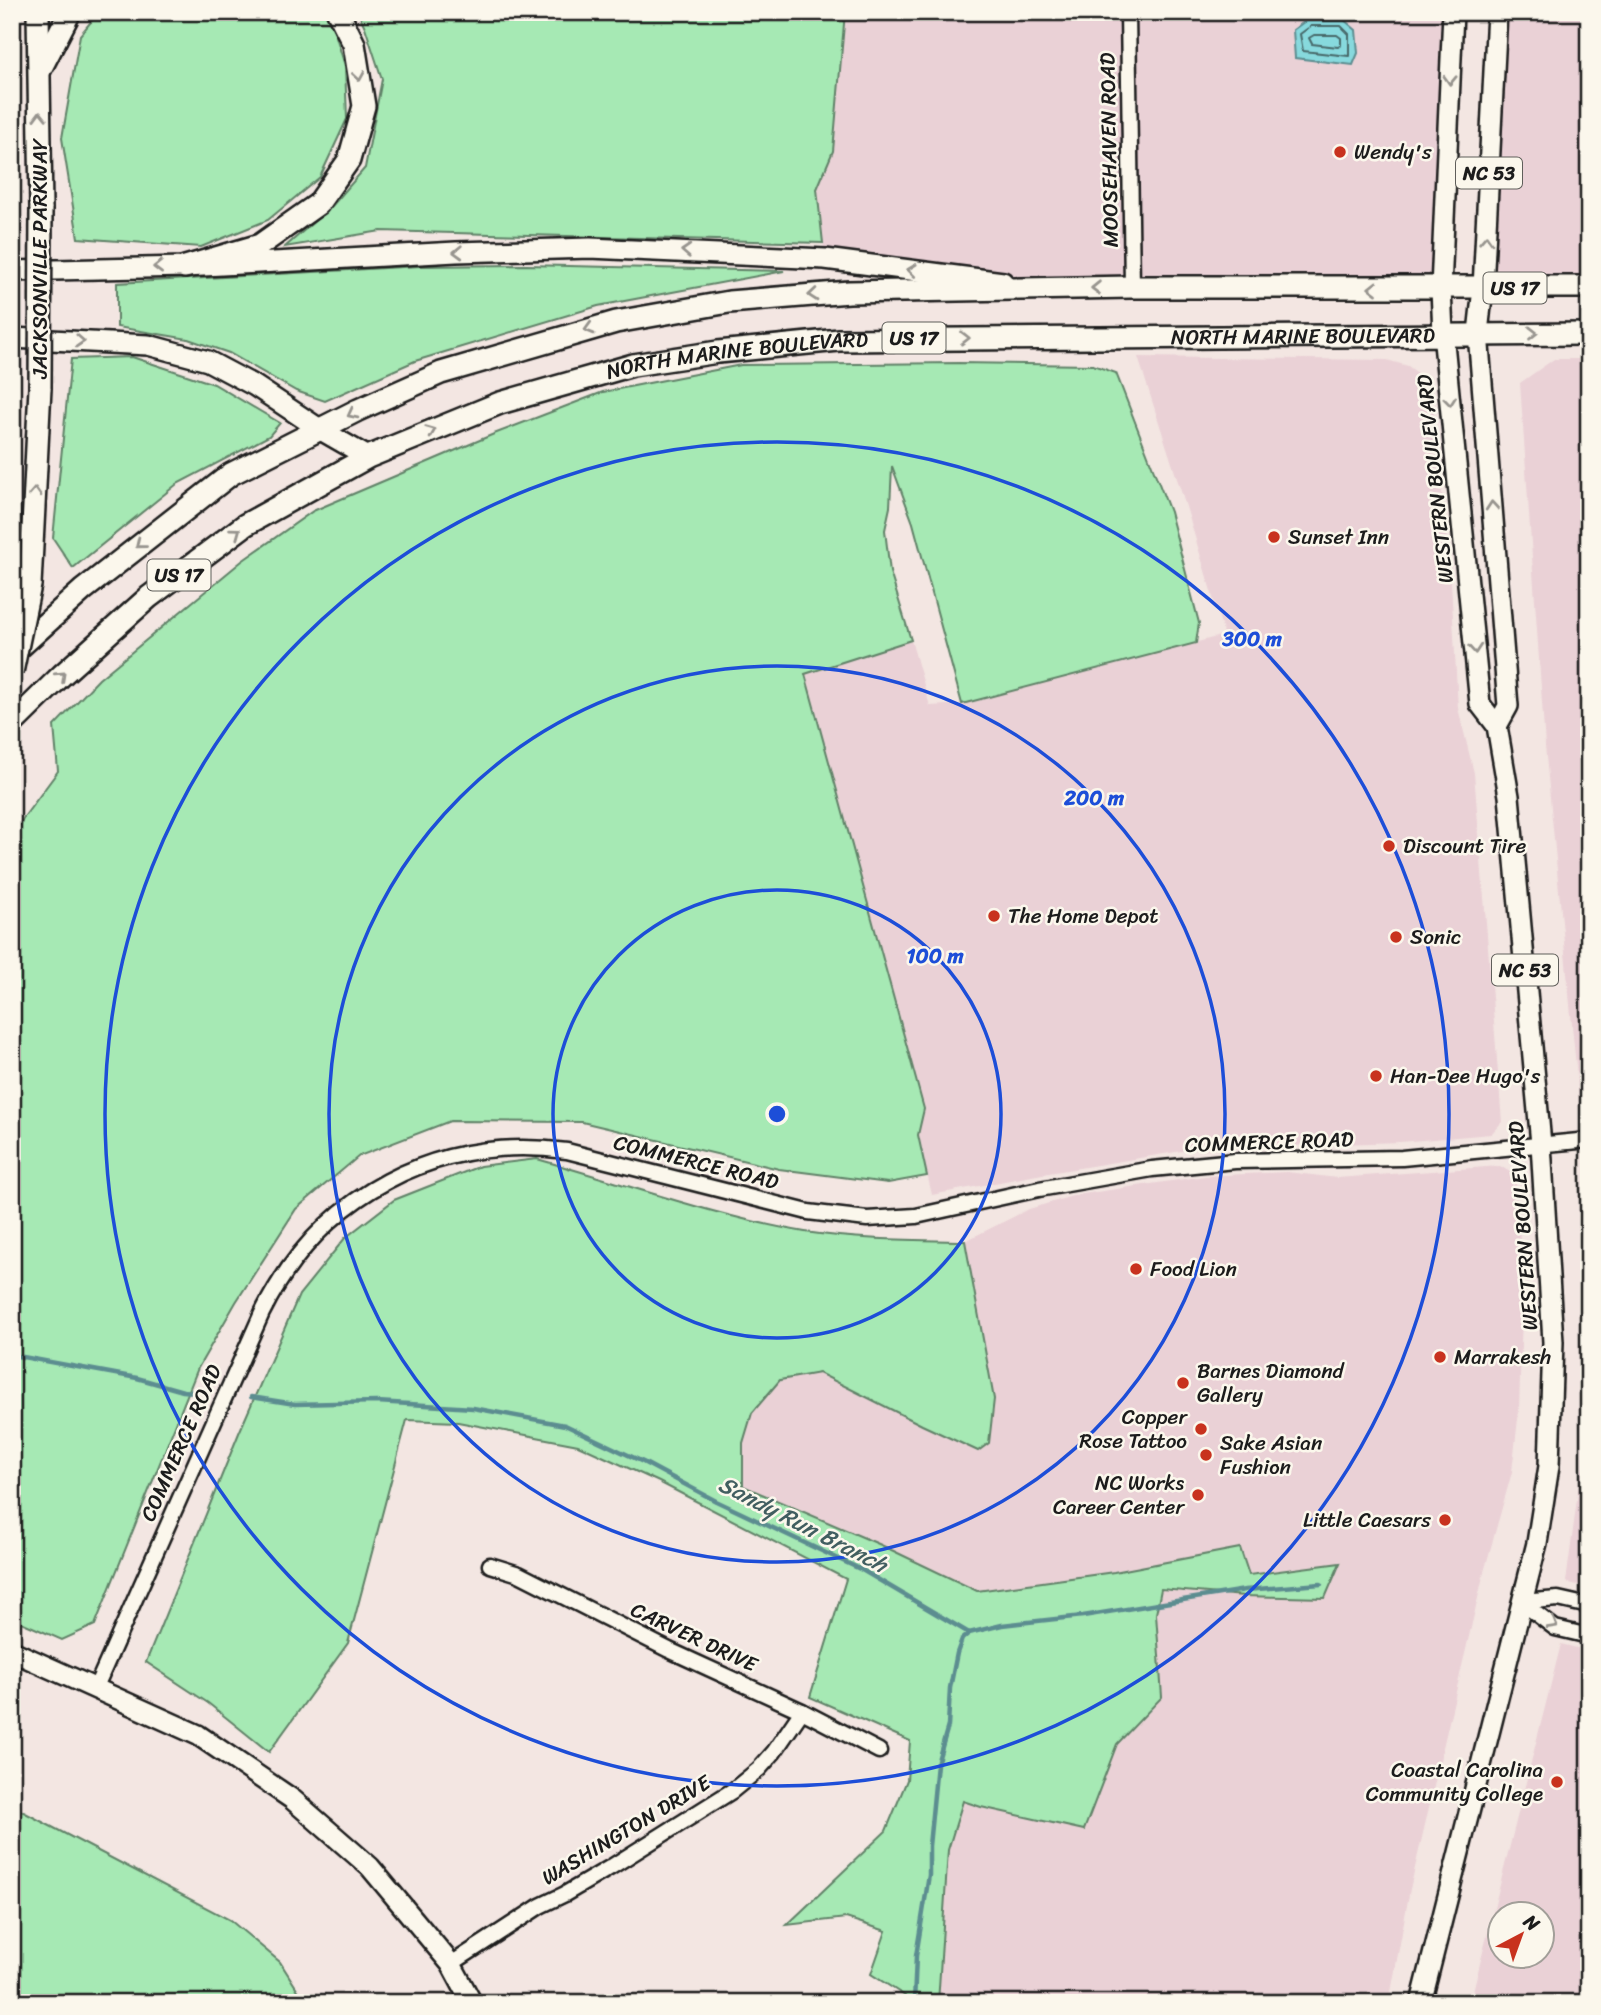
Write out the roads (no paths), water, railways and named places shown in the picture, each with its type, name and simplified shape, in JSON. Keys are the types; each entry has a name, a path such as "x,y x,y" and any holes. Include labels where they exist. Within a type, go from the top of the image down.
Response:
{"highway":[{"name":"JACKSONVILLE PARKWAY","path":"12,672 30,585 40,388 38,12"},
{"path":"39,72 70,12"},
{"path":"186,267 260,245 318,204 349,160 364,106 354,44 338,12"},
{"name":"US 17","path":"12,654 82,590 231,474 358,410 441,373 615,322 729,302 849,292 1132,287 1589,288"},
{"name":"NORTH MARINE BOULEVARD","path":"368,457 500,403 633,365 718,352 839,340 907,338 1589,334"},
{"name":"US 17","path":"12,724 149,597 244,525 368,457"}],"main road":[{"name":"WESTERN BOULEVARD","path":"1420,2003 1537,1543 1549,1466 1553,1342 1541,1144 1509,796 1497,726 1480,704 1443,333 1441,289 1453,12"},
{"name":"WESTERN BOULEVARD","path":"1497,12 1483,288 1478,333 1508,706 1497,726"},
{"path":"12,271 186,267 456,252 590,248 825,259 1053,289"},
{"path":"12,338 148,345 208,361 255,386 321,430 368,457"},
{"path":"12,1651 198,1735 292,1799 370,1867 451,1964 472,2003"}],"street":[{"name":"MOOSEHAVEN ROAD","path":"1128,12 1132,287"},
{"name":"COMMERCE ROAD","path":"96,1687 262,1313 289,1265 327,1224 353,1202 394,1177 434,1161 465,1152 499,1148 533,1146 556,1149 808,1212 867,1219 916,1216 1039,1189 1152,1169 1236,1161 1402,1158 1589,1140"},
{"name":"CARVER DRIVE","path":"490,1565 519,1574 879,1751"},
{"path":"1521,1602 1558,1599 1589,1606"},
{"path":"1521,1602 1555,1628 1589,1636"},
{"name":"WASHINGTON DRIVE","path":"451,1964 540,1906 599,1874 732,1791 759,1769 774,1752 802,1711"}],"water":[{"path":"1308,19 1343,19 1356,30 1358,53 1353,65 1295,58 1293,30"}],"waterway":[{"name":"Sandy Run Branch","path":"12,1355 137,1378 195,1392"},
{"name":"Sandy Run Branch","path":"251,1397 295,1404 377,1402 473,1408 565,1425 862,1570 969,1633"},
{"path":"969,1633 1002,1625 1083,1616 1245,1590 1321,1584"},
{"name":"Sandy Run Branch","path":"914,2003 916,1956 929,1875 937,1764 948,1726 950,1688 957,1653 962,1639 969,1633"}],"place":[{"name":"Wendy's","path":"1340,152"},
{"name":"Sunset Inn","path":"1274,537"},
{"name":"Discount Tire","path":"1389,846"},
{"name":"The Home Depot","path":"994,916"},
{"name":"Sonic","path":"1396,937"},
{"name":"Han-Dee Hugo's","path":"1376,1076"},
{"name":"Food Lion","path":"1136,1269"},
{"name":"Marrakesh","path":"1440,1357"},
{"name":"Barnes Diamond Gallery","path":"1183,1383"},
{"name":"Copper Rose Tattoo","path":"1201,1429"},
{"name":"Sake Asian Fushion","path":"1206,1455"},
{"name":"NC Works Career Center","path":"1198,1495"},
{"name":"Little Caesars","path":"1445,1520"},
{"name":"Coastal Carolina Community College","path":"1557,1782"}]}
